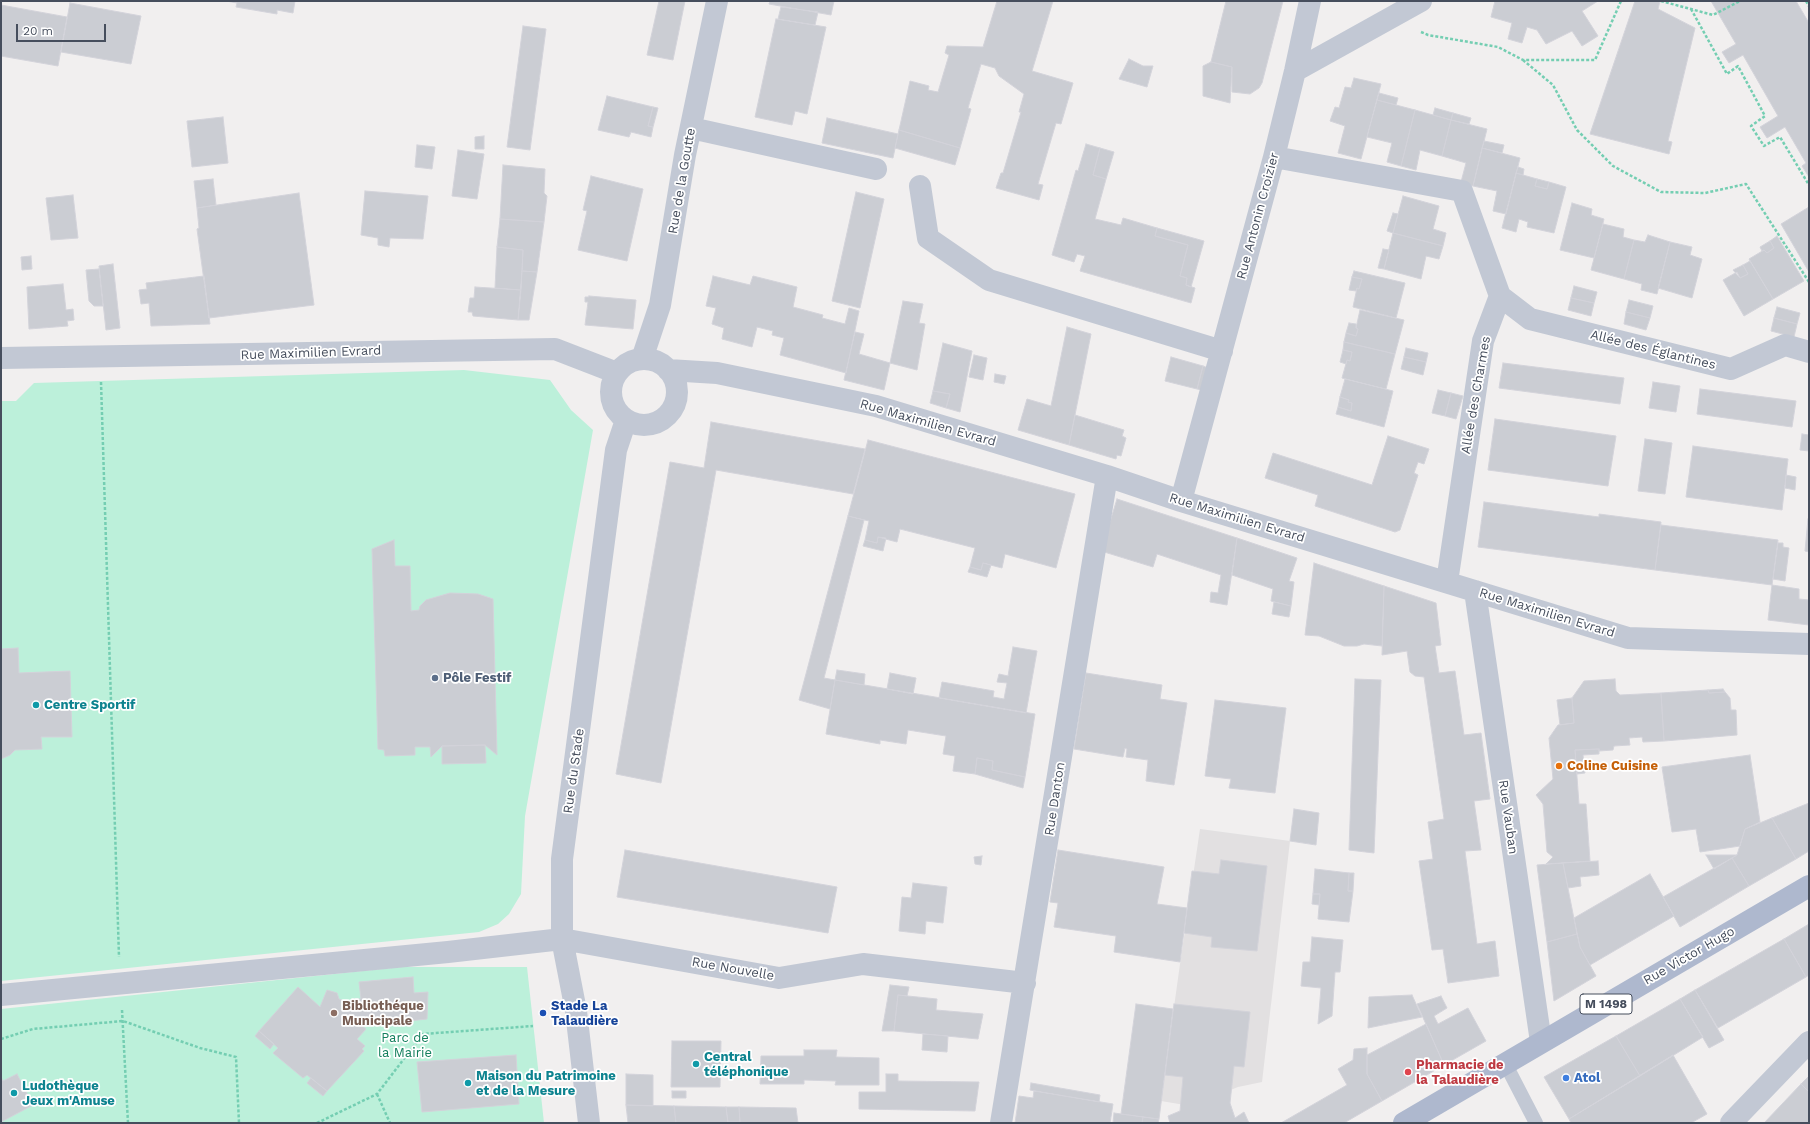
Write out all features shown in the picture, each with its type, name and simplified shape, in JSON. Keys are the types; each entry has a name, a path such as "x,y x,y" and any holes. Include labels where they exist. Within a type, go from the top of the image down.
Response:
{"main road":[{"name":"Rue Victor Hugo","path":"1404,1123 1809,886"}],"street":[{"name":"Rue de la Goutte","path":"642,359 660,305 691,128 717,1"},
{"name":"Rue Antonin Croizier","path":"1181,501 1296,71 1310,1"},
{"path":"1296,71 1421,1"},
{"path":"691,128 876,169"},
{"path":"1274,156 1462,191 1500,296"},
{"path":"920,186 928,238 989,280 1222,351"},
{"name":"Allée des Églantines","path":"1500,296 1530,319 1732,369 1785,346 1809,352"},
{"name":"Allée des Charmes","path":"1447,582 1483,341 1500,296"},
{"name":"Rue Maximilien Evrard","path":"1,358 555,349 617,373"},
{"path":"642,359 633,361 624,366 617,373 612,382 611,392 613,403 618,413 626,420 636,424 646,425 656,423 665,417 672,409 676,394 674,379 668,370"},
{"name":"Rue Maximilien Evrard","path":"642,359 652,360 661,364 668,370 716,373 876,406 1107,476 1181,501 1628,638 1809,644"},
{"name":"Rue du Stade","path":"590,1123 576,1011 562,939 562,859 616,450 626,420"},
{"name":"Rue Danton","path":"1001,1123 1107,476"},
{"name":"Rue Vauban","path":"1475,591 1541,1042"},
{"name":"Rue Nouvelle","path":"1,995 448,952 562,939 779,978 863,964 1025,983"},
{"path":"1731,1123 1809,1042"}],"lane":[{"path":"1505,1063 1536,1123"}],"path":[{"path":"1523,60 1595,60 1621,1"},
{"path":"1661,1 1713,15 1740,1"},
{"path":"1806,1 1809,6"},
{"path":"1691,9 1727,74 1738,66 1765,116 1751,126 1764,146 1780,137 1809,185"},
{"path":"1390,18 1428,35 1498,48 1523,60 1553,85 1577,130 1613,166 1662,192 1705,193 1746,184 1809,282"},
{"path":"100,356 120,984 128,1123"},
{"path":"1,1039 33,1029 123,1021 200,1048 236,1057 239,1123"},
{"path":"317,1123 377,1094 423,1034 533,1026"},
{"path":"377,1094 390,1123"}],"shaded area":[{"path":"1200,829 1290,841 1262,1082 1238,1087 1191,1106 1161,1101"}],"green space":[{"path":"464,370 550,380 571,410 593,430 525,816 521,894 509,914 498,924 479,932 1,981 1,401 16,401 34,383"},
{"name":"Parc de la Mairie","path":"401,967 527,967 544,1123 1,1123 1,1009"}],"building":[{"path":"226,1 295,1 293,13 277,10 277,14 236,7 237,3"},
{"path":"659,1 685,1 673,60 647,55"},
{"path":"770,1 834,1 831,15 769,4"},
{"path":"997,1 1053,1 1032,71 1073,83 1061,124 1056,123 1038,184 1043,185 1039,200 996,188 1001,173 1003,173 1021,112 1019,112 1024,94 999,76 995,68 981,64 968,108 971,109 960,148 899,130 910,81 929,86 928,90 938,92 949,55 945,53 947,46 983,47"},
{"path":"1226,1 1283,1 1262,83 1259,88 1250,94 1232,92 1232,67 1211,62"},
{"path":"1495,1 1598,1 1582,11 1598,36 1582,46 1572,31 1546,44 1537,30 1527,27 1522,43 1508,39 1512,23 1491,17"},
{"path":"1635,1 1660,1 1658,9 1695,28 1668,141 1672,142 1669,154 1590,134"},
{"path":"1711,1 1796,1 1809,23 1809,177 1802,166 1806,163 1785,127 1767,138 1760,127 1778,116 1743,55 1729,63 1722,52 1736,44"},
{"path":"70,3 141,16 131,64 61,52"},
{"path":"1,5 67,17 58,66 1,56"},
{"path":"781,7 818,12 815,25 778,19"},
{"path":"776,19 826,27 807,114 795,111 792,125 755,117"},
{"path":"523,26 546,29 530,150 507,147"},
{"path":"1129,59 1143,66 1153,66 1147,87 1119,79"},
{"path":"1211,62 1232,67 1230,103 1203,96 1203,66"},
{"path":"1354,78 1381,84 1361,159 1338,153 1345,126 1330,121 1335,107 1339,108 1345,87 1351,88"},
{"path":"1379,93 1398,98 1396,105 1377,100"},
{"path":"607,96 653,107 648,126 653,127 651,137 631,132 629,137 598,130"},
{"path":"1377,100 1415,110 1401,166 1387,162 1392,143 1367,137"},
{"path":"653,107 658,108 653,127 648,126"},
{"path":"1435,108 1453,113 1451,120 1433,115"},
{"path":"1415,110 1451,120 1442,156 1420,150 1416,170 1401,166"},
{"path":"1453,113 1471,118 1469,124 1451,120"},
{"path":"223,117 228,163 192,167 187,121"},
{"path":"827,118 898,134 893,158 822,143"},
{"path":"1451,120 1487,129 1473,186 1461,182 1466,163 1442,156"},
{"path":"899,130 960,148 955,165 895,148"},
{"path":"484,136 484,149 475,149 475,137"},
{"path":"1484,141 1504,145 1502,153 1482,148"},
{"path":"1086,144 1100,148 1093,175 1106,179 1095,219 1121,225 1123,218 1157,228 1155,236 1188,245 1180,276 1187,278 1186,285 1195,288 1191,303 1080,271 1085,256 1077,254 1074,262 1052,255 1076,170 1078,171"},
{"path":"417,145 435,147 432,169 415,167"},
{"path":"1100,148 1114,152 1106,179 1093,175"},
{"path":"1482,148 1520,158 1506,214 1493,211 1497,191 1473,186"},
{"path":"458,150 484,154 477,199 452,196"},
{"path":"503,165 545,169 544,193 547,196 544,222 500,219"},
{"path":"1518,167 1524,169 1523,175 1516,173"},
{"path":"1516,173 1537,179 1535,186 1547,189 1549,182 1566,187 1554,233 1527,227 1528,222 1519,219 1516,232 1502,228"},
{"path":"591,176 643,189 627,261 578,250 587,211 583,210"},
{"path":"213,179 216,205 197,208 194,181"},
{"path":"1537,179 1549,182 1547,189 1535,186"},
{"path":"365,191 428,196 423,239 390,238 389,247 378,245 378,238 361,235"},
{"path":"856,192 884,199 860,308 832,301"},
{"path":"299,193 314,305 209,318 197,229 199,228 197,208"},
{"path":"73,195 78,238 51,240 46,198"},
{"path":"1403,196 1439,206 1433,229 1446,233 1443,246 1393,233"},
{"path":"1572,203 1592,209 1591,215 1604,219 1594,258 1560,250"},
{"path":"1809,207 1809,272 1781,224"},
{"path":"1393,213 1398,214 1393,233 1387,231"},
{"path":"500,219 544,222 537,272 522,271 523,250 497,247"},
{"path":"1603,224 1624,229 1623,237 1634,240 1624,279 1591,270"},
{"path":"1157,228 1204,241 1191,287 1186,285 1187,278 1180,276 1188,245 1155,236"},
{"path":"1393,233 1443,246 1439,259 1426,256 1421,279 1384,269"},
{"path":"1648,235 1670,242 1657,294 1641,290 1642,284 1624,279 1634,240 1645,242"},
{"path":"1777,236 1804,281 1773,299 1749,259 1764,250 1767,253 1774,248 1770,241"},
{"path":"1770,241 1774,248 1767,253 1764,250 1762,251 1760,247"},
{"path":"1670,242 1692,247 1690,255 1702,259 1692,298 1658,288"},
{"path":"497,247 523,250 521,290 495,288"},
{"path":"1383,249 1389,250 1384,269 1378,268"},
{"path":"31,256 32,269 22,270 21,257"},
{"path":"1750,261 1773,299 1744,316 1723,280 1737,272 1740,278 1748,274 1743,265"},
{"path":"113,264 120,328 106,330 99,266"},
{"path":"1743,265 1748,274 1740,278 1733,270"},
{"path":"99,269 103,306 94,306 89,301 86,270"},
{"path":"522,271 537,272 529,320 518,320"},
{"path":"1354,271 1405,283 1396,318 1353,307 1357,288 1359,289 1362,279 1352,277"},
{"path":"204,276 210,324 151,326 149,303 141,304 139,290 147,289 146,283"},
{"path":"713,276 750,285 753,276 797,287 793,307 823,315 822,318 845,324 849,308 859,311 846,373 780,355 784,338 772,335 773,331 757,327 752,347 722,339 724,328 712,324 716,308 706,306"},
{"path":"1352,277 1362,279 1359,289 1357,288 1356,291 1349,290"},
{"path":"63,284 66,310 73,309 74,320 67,321 68,326 29,329 27,287"},
{"path":"1574,286 1597,292 1594,303 1571,298"},
{"path":"475,287 521,290 518,320 473,316 472,312 468,312 470,298 474,298"},
{"path":"589,296 636,300 633,329 585,325 588,302 585,302 585,297"},
{"path":"1571,298 1594,303 1591,316 1568,310"},
{"path":"1629,300 1653,306 1650,318 1626,312"},
{"path":"903,301 923,304 919,323 925,324 917,370 890,363"},
{"path":"1777,307 1800,313 1797,324 1774,318"},
{"path":"1360,310 1404,320 1395,354 1344,342 1346,333 1356,336 1358,329 1356,328"},
{"path":"1626,312 1650,318 1646,330 1624,324"},
{"path":"1774,318 1797,324 1794,337 1771,331"},
{"path":"1349,323 1356,324 1356,328 1358,329 1356,336 1346,333"},
{"path":"1067,327 1091,334 1069,445 1018,430 1027,399 1051,406"},
{"path":"855,332 864,334 859,354 890,363 884,390 844,380"},
{"path":"1344,342 1395,354 1386,389 1342,378 1347,360 1350,361 1352,352 1343,350"},
{"path":"943,343 972,351 960,412 946,408 950,394 933,391"},
{"path":"1406,348 1428,353 1426,362 1404,357"},
{"path":"1343,350 1352,352 1350,361 1347,360 1346,364 1340,362"},
{"path":"974,355 987,358 983,380 969,377"},
{"path":"1171,357 1203,366 1197,389 1165,381"},
{"path":"1404,357 1426,362 1423,375 1401,369"},
{"path":"1503,363 1624,378 1620,404 1499,388"},
{"path":"1203,366 1208,368 1202,390 1197,389"},
{"path":"995,374 1006,376 1004,384 994,382"},
{"path":"1345,379 1393,391 1384,427 1336,414 1338,407 1351,411 1352,403 1348,402 1349,400 1340,397"},
{"path":"1653,382 1680,386 1676,412 1649,408"},
{"path":"1700,389 1796,401 1792,427 1697,414"},
{"path":"1438,390 1451,393 1445,416 1432,413"},
{"path":"933,391 950,394 946,408 930,403"},
{"path":"1451,393 1463,396 1456,419 1445,416"},
{"path":"1340,397 1349,400 1348,402 1352,403 1351,411 1338,407"},
{"path":"1075,415 1124,430 1122,436 1126,438 1121,456 1117,455 1116,459 1069,445"},
{"path":"1495,419 1616,436 1608,486 1488,470"},
{"path":"711,422 865,449 853,494 716,470 661,783 616,774 670,462 704,468"},
{"path":"1802,434 1809,435 1809,451 1800,450"},
{"path":"1388,436 1429,449 1424,464 1418,462 1414,473 1418,475 1400,530 1395,532 1315,506 1318,495 1265,478 1273,453 1372,485"},
{"path":"1645,439 1672,443 1665,494 1638,491"},
{"path":"868,440 1075,494 1056,568 1005,554 1002,568 983,563 981,570 970,567 975,548 900,529 897,542 878,537 877,543 865,540 869,521 848,516"},
{"path":"1693,446 1788,459 1782,510 1686,497"},
{"path":"1786,475 1796,477 1795,490 1785,488"},
{"path":"1117,499 1237,538 1227,605 1210,602 1211,592 1218,593 1221,575 1157,554 1153,567 1101,551"},
{"path":"1484,502 1599,517 1599,514 1661,522 1655,570 1478,547"},
{"path":"848,516 864,520 824,678 835,680 830,709 799,700"},
{"path":"1809,519 1809,552 1805,551"},
{"path":"1661,525 1778,540 1772,585 1655,570"},
{"path":"878,537 886,538 883,551 863,546 865,540 877,543"},
{"path":"1237,538 1297,558 1289,581 1294,582 1291,606 1271,601 1273,589 1232,575"},
{"name":"Pôle Festif","path":"394,540 395,566 410,566 411,611 419,610 420,606 426,600 450,593 478,594 493,599 497,755 485,745 442,746 431,757 430,747 415,747 415,755 385,756 384,750 378,749 372,549"},
{"path":"1778,543 1783,543 1783,547 1789,548 1785,581 1773,579"},
{"path":"983,563 991,565 987,577 968,572 970,567 981,570"},
{"path":"1314,563 1384,586 1382,646 1364,644 1357,646 1344,646 1319,636 1305,635"},
{"path":"1772,585 1799,589 1799,599 1809,600 1809,625 1768,620"},
{"path":"1384,586 1436,603 1441,645 1435,646 1439,673 1455,671 1464,735 1481,733 1490,799 1474,801 1481,850 1465,851 1477,944 1495,941 1499,976 1448,983 1443,949 1432,950 1419,861 1433,859 1428,822 1444,819 1424,677 1415,676 1410,672 1407,651 1382,655"},
{"path":"1274,602 1291,606 1289,617 1272,614"},
{"path":"1013,647 1037,651 1026,713 939,698 942,682 994,691 993,697 1004,699 1007,683 997,682 999,674 1008,676"},
{"name":"Centre Sportif","path":"18,648 19,673 70,671 72,737 41,737 42,749 15,750 10,755 1,759 1,649"},
{"path":"837,670 865,674 864,685 835,680"},
{"path":"890,673 916,678 913,694 887,689"},
{"path":"1086,673 1162,685 1160,699 1187,703 1174,785 1146,781 1148,760 1126,757 1127,749 1125,748 1123,757 1074,749"},
{"path":"1355,679 1381,680 1374,853 1349,850"},
{"path":"1615,679 1616,691 1620,695 1661,693 1664,741 1643,742 1642,737 1629,738 1630,745 1614,746 1613,750 1575,750 1579,804 1586,804 1590,861 1546,864 1553,857 1547,852 1543,804 1536,795 1553,779 1549,738 1558,725 1574,723 1572,698 1584,681"},
{"path":"835,680 1035,714 1025,777 992,770 993,761 977,758 975,774 953,771 955,756 943,754 946,736 908,730 906,744 880,740 880,744 826,734"},
{"path":"1723,689 1725,692 1709,693 1708,690"},
{"path":"1708,690 1709,693 1725,692 1730,698 1731,710 1736,710 1737,735 1664,741 1661,693"},
{"path":"1572,698 1574,723 1560,725 1557,700"},
{"path":"1215,700 1286,708 1275,793 1229,788 1231,779 1205,776"},
{"path":"485,745 486,763 442,764 442,746"},
{"path":"1599,749 1599,754 1583,755 1585,773 1577,774 1575,750"},
{"path":"1750,755 1760,822 1745,829 1740,846 1700,852 1696,829 1672,832 1662,767"},
{"path":"977,758 993,761 992,770 1025,777 1023,788 975,774"},
{"path":"1809,803 1809,851 1796,859 1772,818"},
{"path":"1294,809 1319,813 1316,845 1290,841"},
{"path":"1772,818 1796,859 1749,886 1732,858 1737,855 1745,829"},
{"path":"625,850 837,887 828,933 617,897"},
{"path":"1058,850 1164,867 1157,904 1187,908 1180,962 1114,952 1116,936 1054,927 1058,903 1050,902"},
{"path":"1706,855 1737,855 1714,869"},
{"path":"982,856 981,865 975,864 974,857"},
{"path":"1732,858 1749,886 1680,927 1663,897"},
{"path":"1221,860 1267,866 1257,951 1211,947 1212,937 1184,933 1192,871 1219,874"},
{"path":"1598,861 1599,875 1580,877 1581,886 1568,888 1563,863"},
{"path":"1563,863 1577,934 1547,942 1537,865"},
{"path":"1315,869 1349,873 1348,891 1353,891 1349,922 1318,919 1320,894 1313,894"},
{"path":"1349,873 1354,873 1353,891 1348,891"},
{"path":"1650,874 1674,916 1590,965 1580,947 1574,918"},
{"path":"913,883 947,887 943,923 926,921 925,934 899,931 902,897 911,898"},
{"path":"1313,894 1320,894 1319,905 1312,904"},
{"path":"1809,924 1809,975 1806,977 1784,939"},
{"path":"1577,934 1580,947 1596,976 1554,1001 1547,942"},
{"path":"1312,937 1343,940 1340,972 1335,972 1332,1016 1318,1024 1321,988 1301,986 1303,962 1310,962"},
{"path":"1784,939 1806,977 1718,1028 1695,990"},
{"path":"413,977 414,993 428,992 427,1019 399,1022 398,1019 357,1022 366,1029 357,1039 365,1046 362,1049 364,1051 327,1091 307,1075 303,1078 273,1053 278,1048 259,1031 298,987 320,1007 327,990 337,993 339,999 354,1005 354,999 361,999 359,982"},
{"path":"890,985 909,987 907,996 898,995 894,1031 882,1031"},
{"path":"1695,990 1724,1040 1709,1048 1680,999"},
{"path":"898,995 937,999 936,1010 983,1014 978,1039 894,1031"},
{"path":"1412,995 1422,1017 1368,1028 1369,997"},
{"path":"1441,996 1447,1008 1434,1016 1438,1024 1468,1008 1486,1041 1444,1065 1417,1004"},
{"path":"1680,999 1703,1037 1640,1076 1616,1036"},
{"path":"1136,1004 1173,1009 1159,1119 1121,1114"},
{"path":"1174,1004 1250,1012 1244,1067 1234,1066 1230,1103 1235,1118 1244,1112 1249,1123 1170,1123 1168,1116 1180,1111 1183,1077 1165,1075"},
{"path":"1426,1024 1444,1065 1382,1101 1367,1074 1367,1055"},
{"path":"259,1031 274,1044 270,1049 255,1036"},
{"path":"923,1034 948,1036 947,1052 922,1050"},
{"path":"1616,1036 1640,1076 1569,1119 1544,1077"},
{"name":"Central téléphonique","path":"672,1041 721,1041 720,1087 671,1087"},
{"path":"1367,1048 1367,1074 1382,1101 1344,1123 1281,1123 1347,1085 1338,1069 1353,1060 1354,1049"},
{"path":"804,1050 837,1050 836,1057 879,1058 879,1085 835,1085 836,1081 804,1080 804,1084 760,1084 761,1056 804,1056"},
{"name":"Maison du Patrimoine et de la Mesure","path":"516,1055 519,1104 422,1112 417,1062"},
{"path":"1673,1055 1707,1114 1691,1123 1571,1123 1569,1119"},
{"name":"Ludothèque Jeux m'Amuse","path":"17,1074 33,1105 1,1122 1,1077 3,1081"},
{"path":"626,1074 653,1075 653,1106 626,1105"},
{"path":"886,1074 898,1074 898,1081 979,1082 975,1111 859,1109 859,1092 886,1092"},
{"path":"1809,1076 1809,1092 1801,1084"},
{"path":"311,1078 327,1091 323,1096 307,1083"},
{"path":"1031,1083 1100,1095 1099,1102 1030,1090"},
{"path":"1801,1084 1809,1092 1809,1123 1764,1123"},
{"path":"672,1091 686,1091 686,1098 672,1098"},
{"path":"1034,1091 1113,1104 1110,1123 1015,1123 1019,1096 1033,1098"},
{"path":"626,1105 674,1106 676,1123 628,1123"},
{"path":"674,1106 726,1107 728,1123 676,1123"},
{"path":"726,1107 739,1107 740,1122 728,1122"},
{"path":"739,1107 796,1108 798,1123 740,1123"},
{"path":"1114,1113 1143,1117 1142,1123 1113,1123"},
{"path":"1143,1117 1159,1119 1158,1123 1142,1123"}],"place":[{"name":"Pôle Festif","path":"435,678"},
{"name":"Centre Sportif","path":"36,705"},
{"name":"Coline Cuisine","path":"1559,766"},
{"name":"Bibliothéque Municipale","path":"334,1013"},
{"name":"Stade La Talaudière","path":"543,1013"},
{"name":"Central téléphonique","path":"696,1064"},
{"name":"Pharmacie de la Talaudière","path":"1408,1072"},
{"name":"Atol","path":"1566,1078"},
{"name":"Maison du Patrimoine et de la Mesure","path":"468,1083"},
{"name":"Ludothèque Jeux m'Amuse","path":"14,1093"}]}
